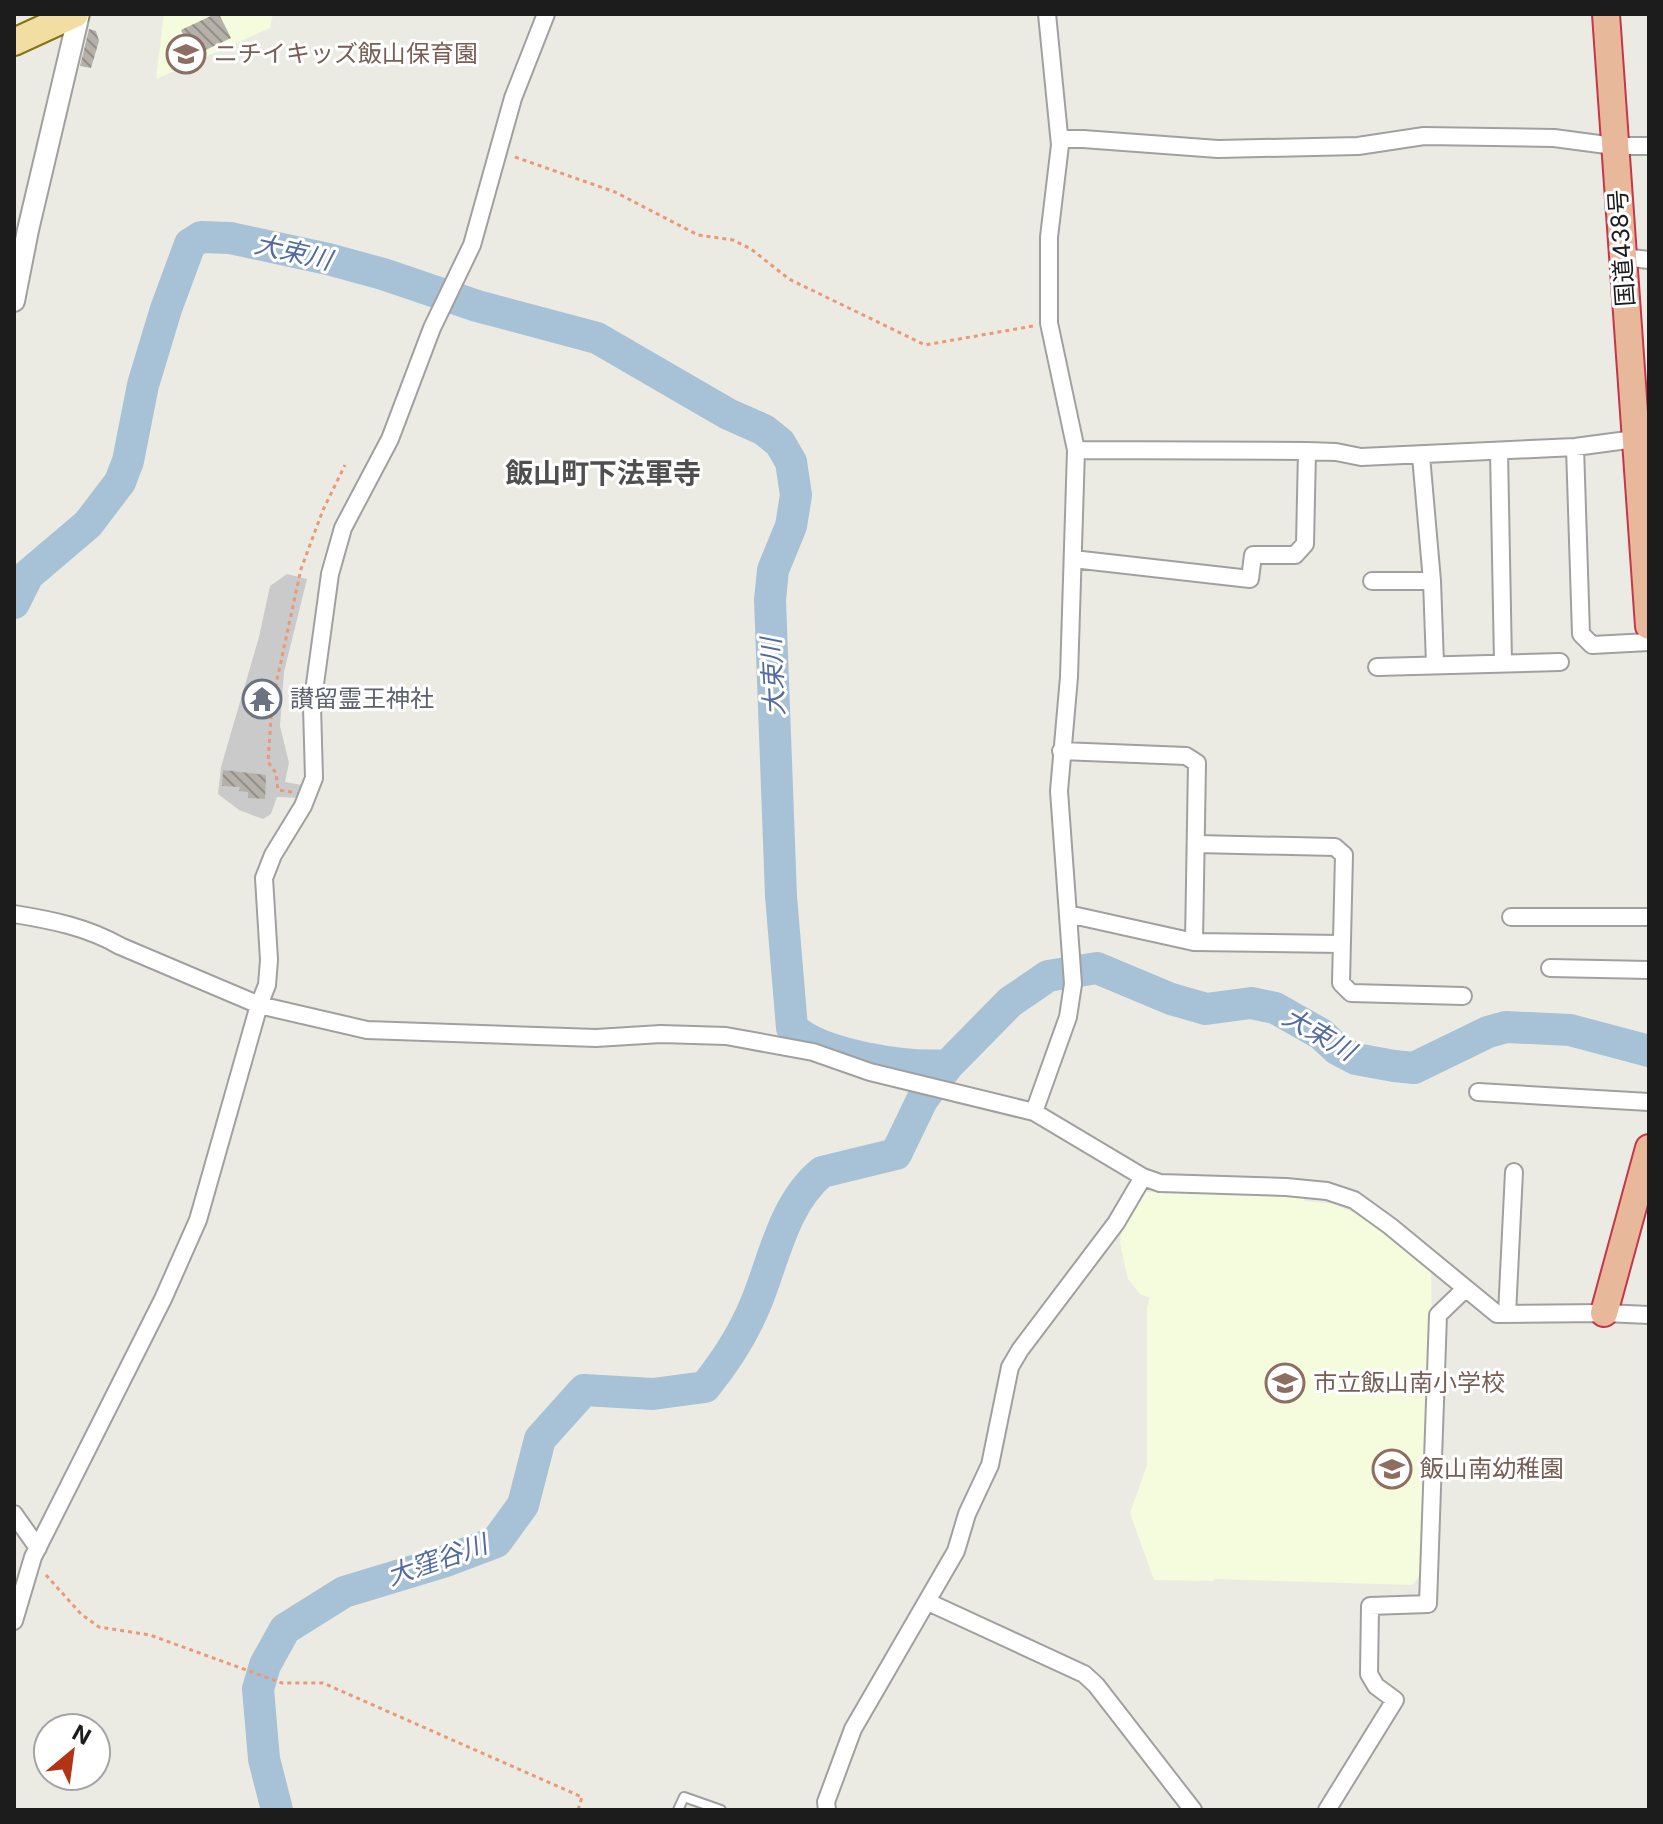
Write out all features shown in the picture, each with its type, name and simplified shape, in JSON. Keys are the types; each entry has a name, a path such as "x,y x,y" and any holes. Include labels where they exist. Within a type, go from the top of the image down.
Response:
{"highway":[{"name":"国道438号","path":"1606,14 1649,626"},
{"path":"1604,1313 1649,1148"}],"main road":[{"path":"14,42 77,14"}],"street":[{"path":"14,301 77,14"},
{"path":"14,1621 36,1553 163,1299 198,1220 267,985 269,960 264,878 273,855 303,806 314,778 312,706 330,574 343,528 390,439 432,328 472,245 513,98 546,14"},
{"path":"1034,1112 1068,1017 1073,984 1059,791 1069,677 1076,450 1049,323 1049,237 1060,139 1047,14"},
{"path":"1060,139 1218,149 1358,146 1424,136 1554,138 1614,146 1649,146"},
{"path":"1622,257 1649,260"},
{"path":"1076,450 1307,451 1361,457 1421,456 1575,447 1635,439"},
{"path":"1575,447 1581,634 1592,645 1649,642"},
{"path":"1073,559 1250,579 1253,555 1295,555 1305,544 1307,451"},
{"path":"1499,451 1503,662"},
{"path":"1421,456 1432,581 1435,664"},
{"path":"1372,581 1432,581"},
{"path":"1377,667 1560,662"},
{"path":"1061,751 1186,756 1197,763 1194,942"},
{"path":"1196,844 1335,847 1344,855 1341,983 1351,993 1463,996"},
{"path":"14,914 101,935 134,953 259,1005 367,1030 596,1038 661,1034 726,1036 813,1052 870,1072 1034,1112 1143,1177 1160,1183 1286,1187 1327,1191 1354,1200 1497,1314 1649,1315"},
{"path":"1068,914 1194,942 1341,944"},
{"path":"1511,917 1649,917"},
{"path":"1550,968 1649,970"},
{"path":"1478,1092 1649,1102"},
{"path":"1507,1314 1514,1172"},
{"path":"827,1810 826,1802 853,1729 956,1551 967,1514 990,1465 1010,1367 1116,1223 1143,1177"},
{"path":"1327,1810 1395,1700 1376,1686 1369,1674 1370,1606 1428,1604 1438,1315 1465,1289"},
{"path":"14,1514 36,1553"},
{"path":"928,1602 1084,1674 1096,1685 1193,1810"}],"lane":[{"path":"678,1810 684,1797 721,1810"}],"path":[{"path":"498,151 615,192 698,235 733,240 751,249 789,279 925,345 1049,323"},
{"path":"294,792 278,790 276,773 268,762 272,703 301,569 323,510 345,465"},
{"path":"36,1553 81,1614 99,1627 150,1635 282,1683 323,1683 582,1797 578,1810"}],"shaded area":[{"name":"ニチイキッズ飯山保育園","path":"164,14 273,14 270,28 156,79"},
{"name":"讃留霊王神社","path":"287,574 307,579 284,672 280,726 289,763 285,782 308,786 304,798 277,797 271,814 263,819 239,810 218,794 221,767 259,637 270,586"},
{"path":"1146,1192 1301,1194 1305,1201 1333,1204 1385,1230 1431,1271 1432,1350 1428,1350 1422,1573 1412,1585 1154,1580 1130,1513 1147,1465 1147,1307 1150,1298 1140,1294 1128,1279 1120,1243 1121,1229 1138,1199"}],"building":[{"path":"219,14 231,38 193,56 181,30"},
{"path":"89,29 96,31 99,41 91,68 80,66"},
{"path":"223,770 266,775 265,799 248,798 248,792 239,791 240,787 222,786"}],"waterway":[{"name":"大束川","path":"14,603 28,575 88,524 120,482 128,461 143,385 166,309 190,244 201,237 230,238 328,259 477,306 597,338 728,414 764,430 780,443 791,462 796,495 791,526 773,570 770,600 781,896 792,1028 806,1038 844,1053 889,1062 948,1065"},
{"name":"大窪谷川","path":"277,1810 264,1759 258,1689 265,1665 285,1629 344,1592 443,1562 496,1542 523,1505 540,1439 584,1390 653,1394 705,1387 746,1326 781,1233 809,1185 822,1172 896,1154 922,1100 948,1065 1010,1002 1048,976 1097,968 1171,999 1206,1009 1251,1003 1275,1008 1321,1034 1337,1049 1356,1059 1394,1066 1414,1068 1488,1032 1506,1027 1570,1030 1649,1051"}],"place":[{"name":"ニチイキッズ飯山保育園","path":"186,54"},
{"name":"讃留霊王神社","path":"262,699"},
{"name":"市立飯山南小学校","path":"1285,1383"},
{"name":"飯山南幼稚園","path":"1392,1469"}],"district":[{"name":"飯山町下法軍寺","path":"603,473"}]}
